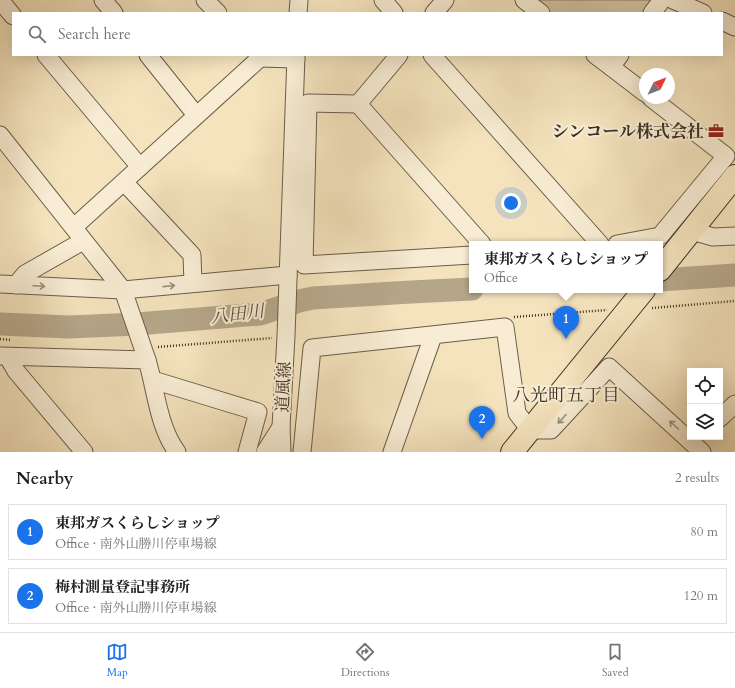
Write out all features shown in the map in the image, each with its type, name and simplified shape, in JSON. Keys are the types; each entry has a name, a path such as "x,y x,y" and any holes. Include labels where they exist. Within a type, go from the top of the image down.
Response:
{"main road":[{"path":"666,263 735,176"},
{"path":"512,452 638,298"}],"street":[{"path":"0,0 12,15"},
{"path":"103,0 113,12"},
{"path":"205,0 217,12"},
{"path":"298,12 299,0"},
{"path":"383,0 393,12"},
{"path":"435,12 445,0"},
{"path":"524,0 540,12"},
{"path":"653,12 662,0"},
{"path":"673,0 701,12"},
{"path":"723,21 735,27"},
{"path":"47,56 140,167"},
{"path":"149,56 196,115"},
{"path":"358,104 398,56"},
{"path":"433,56 597,241"},
{"path":"598,56 615,61 639,87"},
{"path":"8,284 25,274 79,234 124,182 258,57 296,57"},
{"name":"道風線","path":"282,452 281,427 288,297 296,57"},
{"path":"469,255 304,265 308,103 358,104 479,241"},
{"path":"633,241 660,236 726,156 659,104"},
{"path":"0,135 125,294 153,380 159,410 172,445 177,452"},
{"path":"124,182 192,255 193,283"},
{"path":"692,231 713,237 735,236"},
{"path":"8,284 125,294 193,283 288,275"},
{"path":"302,452 312,348 504,327 517,413 530,430 551,430 609,366 695,446"},
{"path":"392,452 432,336"},
{"path":"4,356 147,360"},
{"path":"0,373 4,356"},
{"path":"4,356 84,452"},
{"path":"153,380 258,412 247,452"},
{"path":"723,415 735,404"},
{"path":"266,452 281,427"}],"shaded area":[{"path":"533,0 653,0 647,12 549,12"}],"waterway":[{"name":"八田川","path":"663,280 735,275"},
{"name":"八田川","path":"0,324 69,327 137,324 260,314 313,298 469,289"}],"place":[{"name":"シンコール株式会社","path":"716,131"},
{"name":"東邦ガスくらしショップ","path":"566,339"},
{"name":"梅村測量登記事務所","path":"482,439"}],"district":[{"name":"八光町五丁目","path":"566,395"}]}
